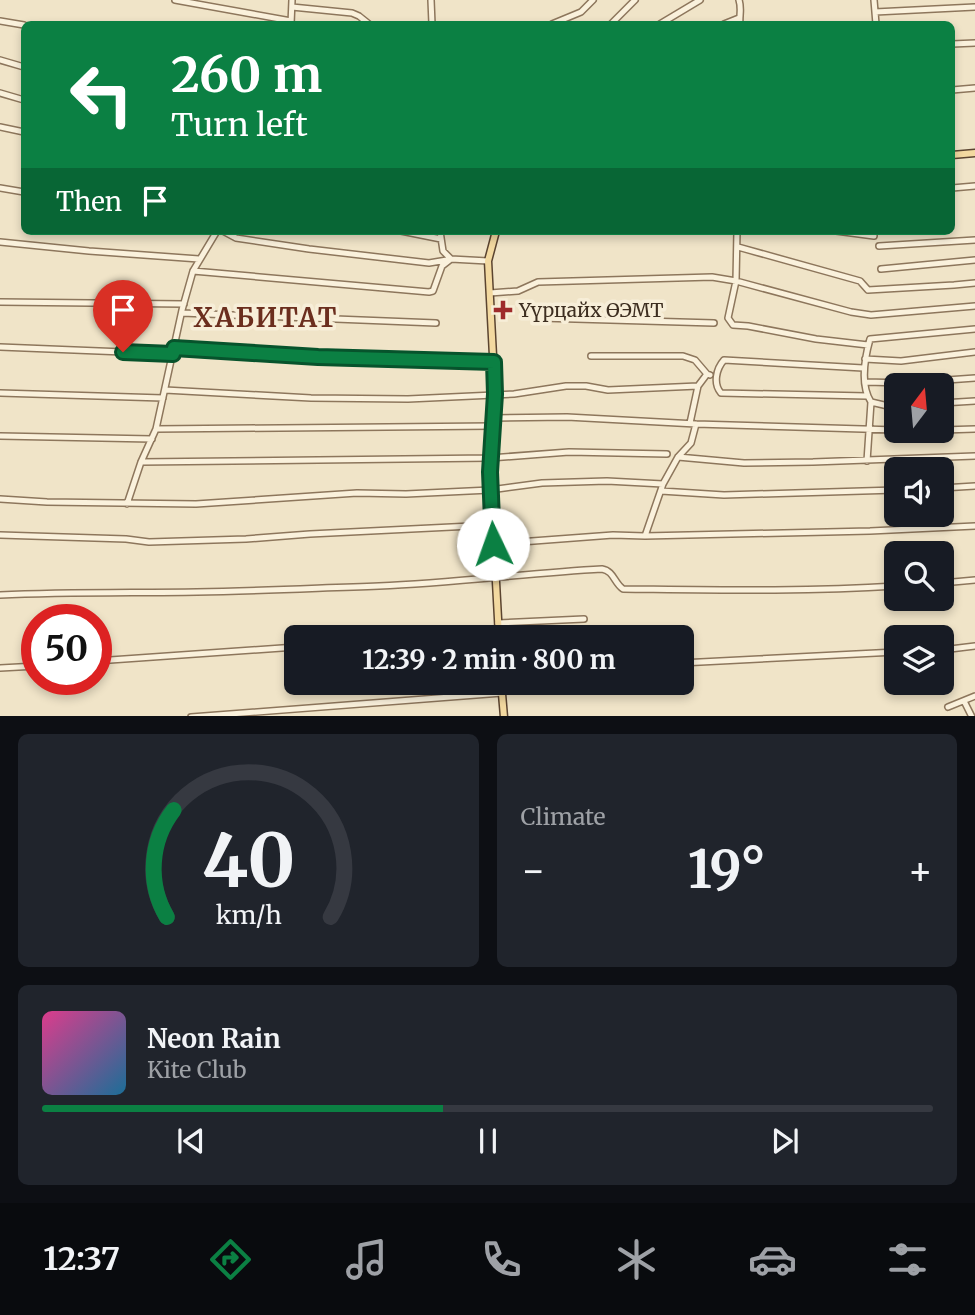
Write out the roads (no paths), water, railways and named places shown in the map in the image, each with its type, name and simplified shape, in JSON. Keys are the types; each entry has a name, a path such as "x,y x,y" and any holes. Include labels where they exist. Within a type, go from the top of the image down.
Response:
{"main road":[{"path":"955,155 975,153"},
{"path":"495,235 488,261 495,394 490,490 499,625"},
{"path":"502,695 503,716"}],"street":[{"path":"175,0 281,21"},
{"path":"431,0 432,21"},
{"path":"559,21 581,12 593,0"},
{"path":"614,21 635,0"},
{"path":"665,21 700,0"},
{"path":"739,0 742,8 740,21"},
{"path":"874,0 876,21"},
{"path":"292,4 352,13 365,21"},
{"path":"875,12 975,7"},
{"path":"0,21 21,24"},
{"path":"955,44 975,43"},
{"path":"0,60 21,66"},
{"path":"955,90 975,88"},
{"path":"0,93 21,99"},
{"path":"0,127 21,131"},
{"path":"955,188 975,186"},
{"path":"0,188 21,192"},
{"path":"127,504 156,429 193,271 214,235"},
{"path":"230,235 309,249 429,263 452,259 488,261"},
{"path":"421,235 441,239"},
{"path":"440,235 443,251 452,259"},
{"path":"737,235 736,281 728,318 733,325 868,345"},
{"path":"866,235 874,236"},
{"path":"879,246 975,240"},
{"path":"0,242 199,259"},
{"path":"738,247 860,281 868,290 975,283"},
{"path":"193,271 429,292 433,291 442,267 452,259"},
{"path":"881,269 975,260"},
{"path":"490,293 518,291 538,282 712,277 871,315 975,306"},
{"path":"0,302 184,304"},
{"path":"182,313 436,323"},
{"path":"541,318 714,323"},
{"path":"867,461 869,399 863,368 870,339 975,329"},
{"path":"0,347 494,362"},
{"path":"865,359 901,361 975,352"},
{"path":"591,356 683,356 695,360 707,374 716,377"},
{"path":"863,368 724,360 716,377 717,388 721,393 869,399 884,405"},
{"path":"645,536 663,484 678,457 691,443 698,386 707,374"},
{"path":"866,382 905,383 975,378"},
{"path":"164,390 311,398 408,399 514,394 566,386 608,390 698,386"},
{"path":"0,393 163,398"},
{"path":"954,402 975,401"},
{"path":"156,429 493,422 567,417 884,430"},
{"path":"954,430 975,429"},
{"path":"0,436 152,439"},
{"path":"141,462 490,458 569,452 667,454"},
{"path":"678,457 744,463 975,456"},
{"path":"0,499 196,504 357,493 406,494 490,490 542,483 607,481 663,484"},
{"path":"954,487 975,486"},
{"path":"661,491 736,495 884,490"},
{"path":"0,535 149,542 492,525"},
{"path":"493,544 613,535 870,531 975,526"},
{"path":"0,595 369,586 602,569 608,570 624,589 884,587"},
{"path":"954,582 975,580"},
{"path":"542,625 584,619"},
{"path":"954,649 975,646"},
{"path":"112,660 284,648"},
{"path":"694,662 884,653"},
{"path":"0,668 21,667"},
{"path":"191,716 475,695"},
{"path":"948,707 975,696"},
{"path":"964,701 972,716"}],"place":[{"name":"Үүрцайх ӨЭМТ","path":"503,310"}],"district":[{"name":"ХАБИТАТ","path":"266,317"}]}
